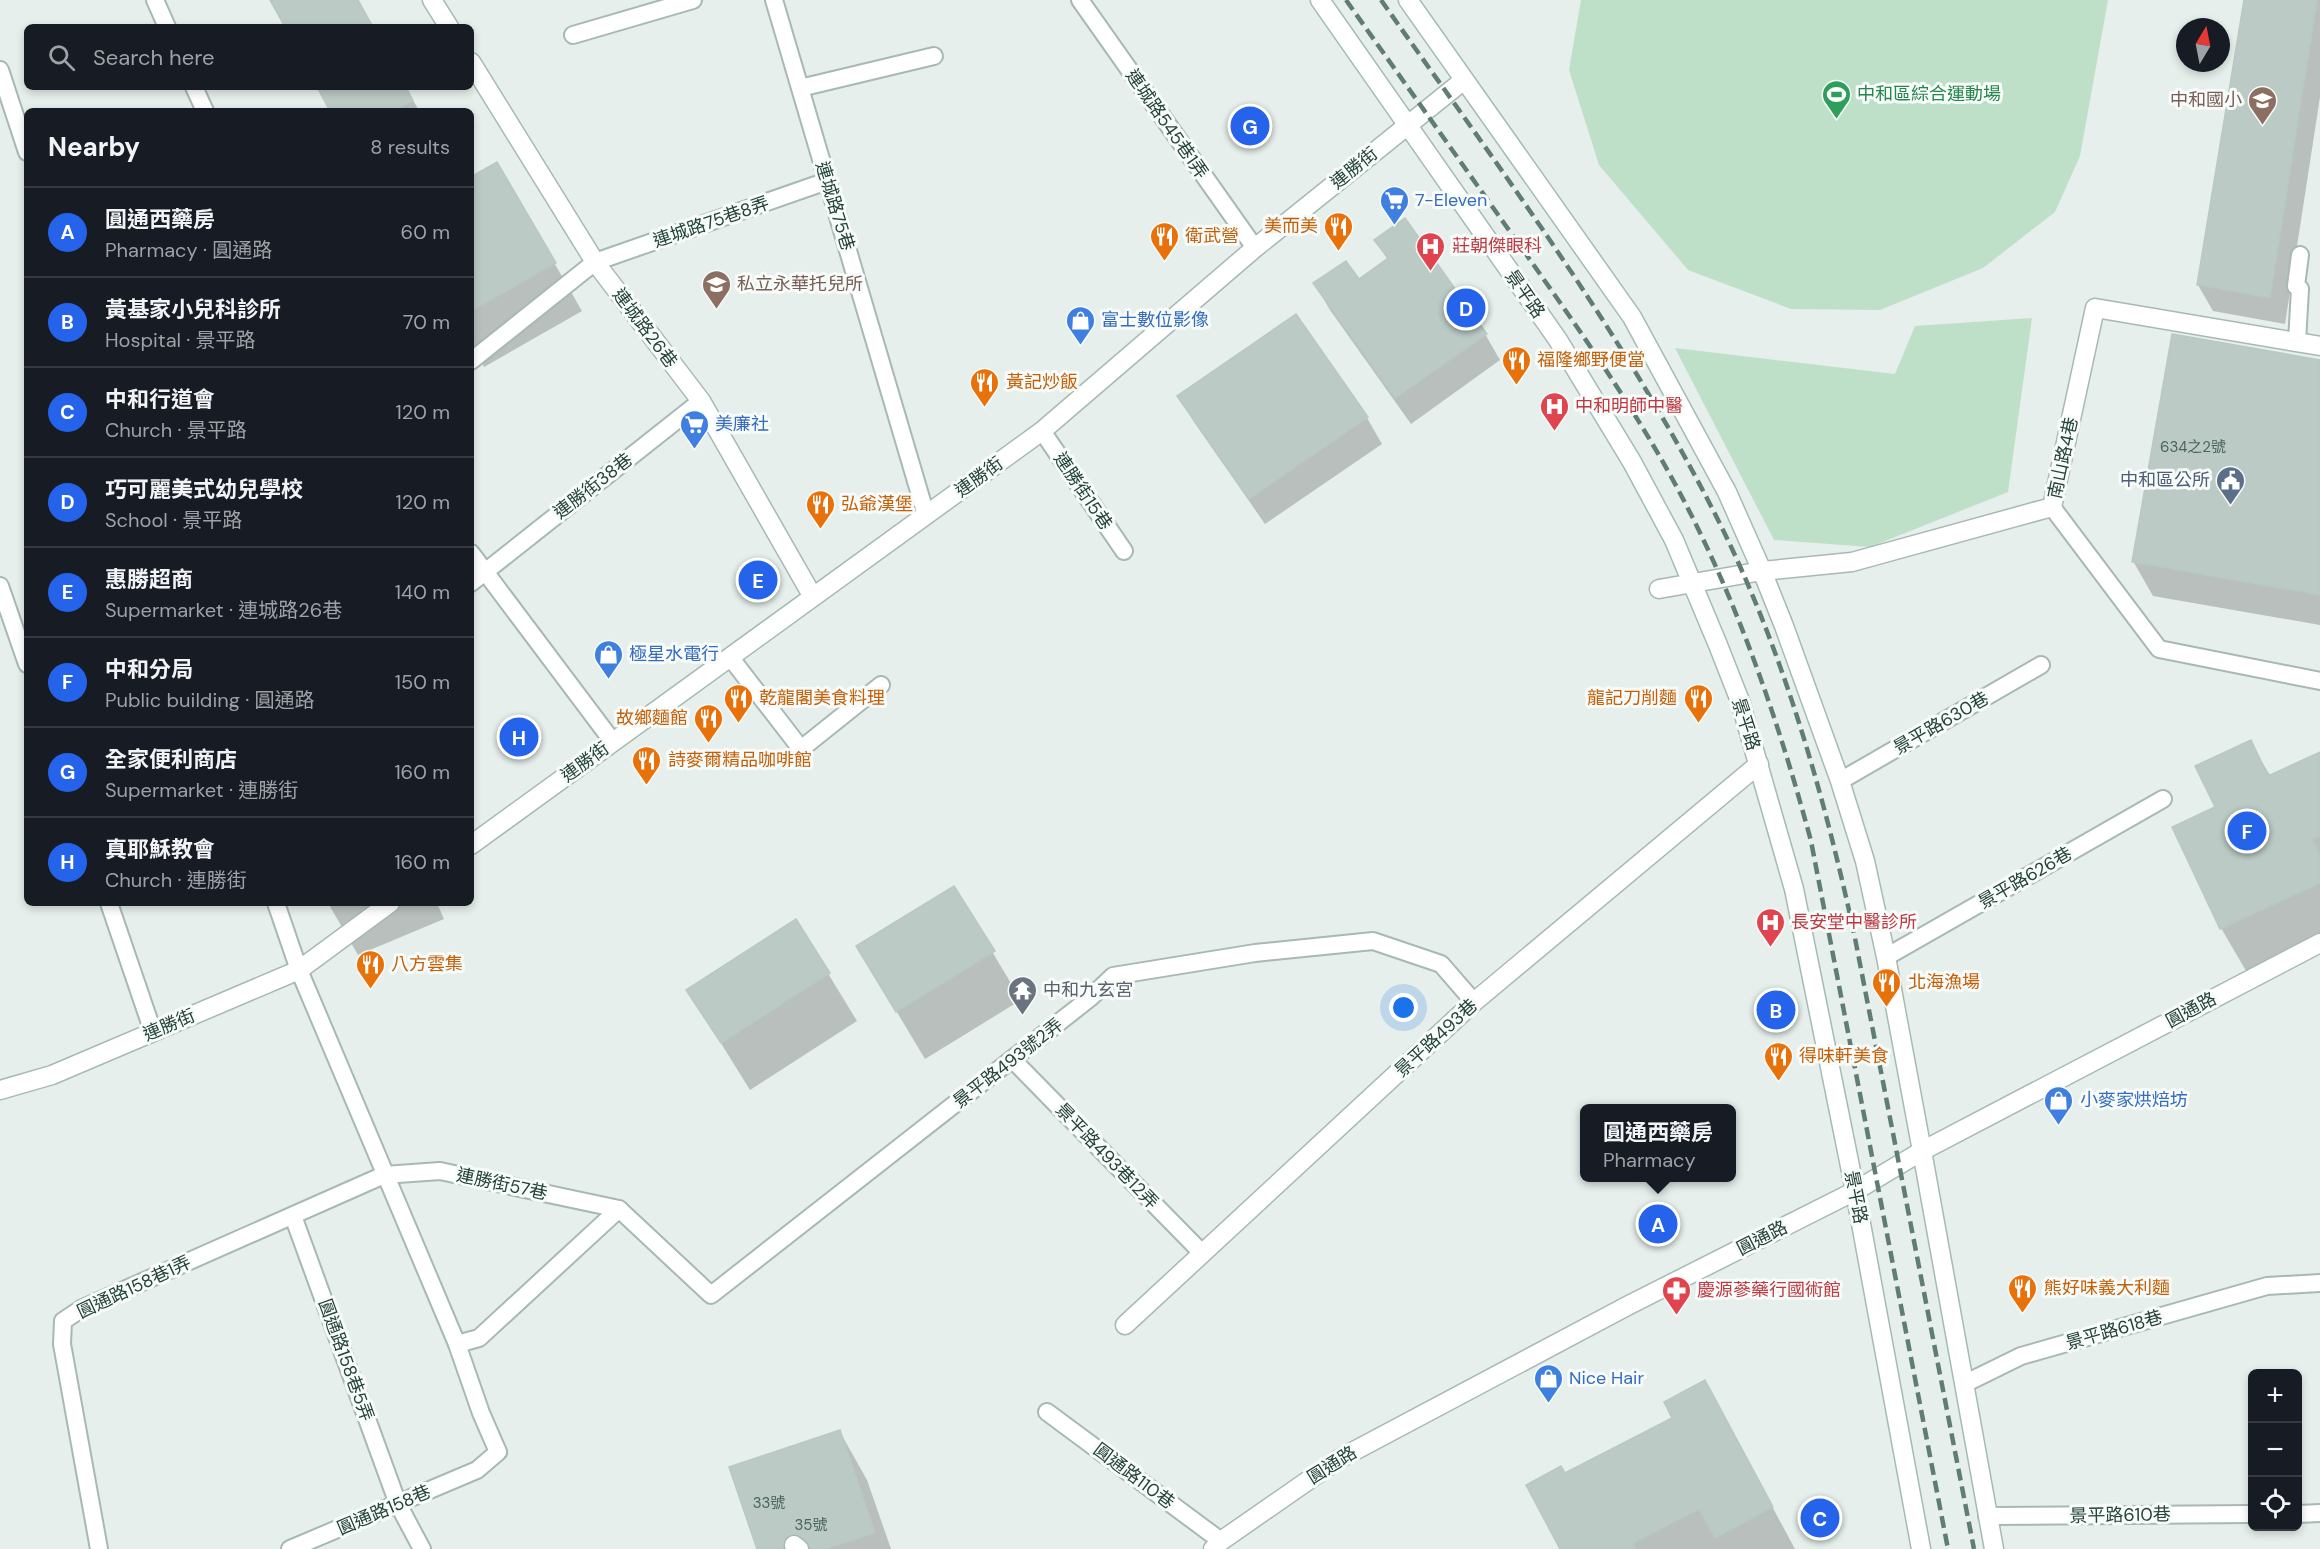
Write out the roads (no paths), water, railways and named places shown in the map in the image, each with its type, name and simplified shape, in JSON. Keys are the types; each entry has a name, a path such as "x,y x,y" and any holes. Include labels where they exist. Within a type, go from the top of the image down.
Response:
{"street":[{"path":"432,0 447,24"},
{"name":"景平路","path":"1320,0 1557,340 1632,462 1674,540 1740,701 1794,889 1855,1191 1921,1549"},
{"path":"1408,0 1632,317 1727,492 1762,571 1840,781 1864,861 1886,957 1994,1549"},
{"name":"連城路26巷","path":"474,67 595,262 701,401 813,597"},
{"name":"連勝街","path":"474,842 1042,430 1256,248 1464,80"},
{"name":"南山路4巷","path":"1659,589 1762,571 1852,562 2052,507 2096,308 2320,346"},
{"name":"景平路493巷","path":"1125,1325 1474,1002 1759,764"},
{"name":"連勝街","path":"0,1090 52,1075 299,970 386,906"},
{"name":"圓通路","path":"1222,1546 1339,1459 1629,1305 1855,1191 1922,1151 2320,943"}],"lane":[{"path":"155,0 166,24"},
{"path":"573,35 693,0"},
{"name":"連城路75巷","path":"774,0 926,515"},
{"name":"連城路545巷1弄","path":"1080,0 1256,248"},
{"path":"800,88 934,56"},
{"path":"0,70 24,143"},
{"path":"195,90 204,108"},
{"name":"連城路75巷8弄","path":"595,262 827,181"},
{"path":"2297,342 2300,289 2296,286 2300,255"},
{"path":"474,359 595,262"},
{"name":"連勝街38巷","path":"474,581 701,401"},
{"name":"連勝街15巷","path":"1042,430 1124,551"},
{"path":"2052,507 2159,649 2320,681"},
{"path":"474,557 613,742"},
{"path":"0,586 24,655"},
{"path":"730,657 801,749 881,685"},
{"name":"景平路630巷","path":"1840,781 2041,665"},
{"name":"景平路626巷","path":"1886,957 2163,799"},
{"path":"110,906 153,1032"},
{"path":"277,906 299,970 457,1344 479,1338 619,1209"},
{"name":"景平路493號2弄","path":"619,1209 711,1295 1090,998 1113,976 1255,953 1373,941 1441,964 1474,1002"},
{"name":"景平路493巷12弄","path":"1012,1059 1202,1253"},
{"name":"連勝街57巷","path":"384,1175 440,1171 619,1209"},
{"name":"圓通路158巷1弄","path":"99,1549 62,1344 63,1321 81,1309 384,1175"},
{"name":"圓通路158巷5弄","path":"293,1216 398,1504 422,1549"},
{"name":"景平路618巷","path":"1964,1384 2021,1356 2267,1287 2320,1283"},
{"name":"圓通路158巷","path":"290,1549 477,1470 498,1452 481,1413 457,1344"},
{"name":"圓通路110巷","path":"1047,1412 1222,1546"},
{"path":"2302,1514 2320,1513"},
{"name":"景平路610巷","path":"1987,1516 2248,1514"}],"railway":[{"path":"1346,0 1563,307 1636,417 1679,492 1703,540 1746,638 1781,739 1811,841 1948,1549"},
{"path":"1381,0 1518,194 1607,326 1688,462 1724,532 1766,628 1815,776 1853,928 1974,1549"}],"place":[{"name":"中和區綜合運動場","path":"1836,120"},
{"name":"全家便利商店","path":"1250,126"},
{"name":"中和國小","path":"2263,126"},
{"name":"7-Eleven","path":"1394,226"},
{"name":"美而美","path":"1339,252"},
{"name":"衛武營","path":"1164,262"},
{"name":"莊朝傑眼科","path":"1431,272"},
{"name":"巧可麗美式幼兒學校","path":"1466,308"},
{"name":"私立永華托兒所","path":"716,310"},
{"name":"富士數位影像","path":"1080,346"},
{"name":"福隆鄉野便當","path":"1516,386"},
{"name":"黃記炒飯","path":"985,408"},
{"name":"中和明師中醫","path":"1554,432"},
{"name":"美廉社","path":"694,450"},
{"name":"中和區公所","path":"2231,506"},
{"name":"弘爺漢堡","path":"820,530"},
{"name":"惠勝超商","path":"758,580"},
{"name":"極星水電行","path":"608,680"},
{"name":"乾龍閣美食料理","path":"738,724"},
{"name":"龍記刀削麵","path":"1698,724"},
{"name":"真耶穌教會","path":"519,737"},
{"name":"故鄉麵館","path":"709,744"},
{"name":"詩麥爾精品咖啡館","path":"647,786"},
{"name":"中和分局","path":"2247,831"},
{"name":"長安堂中醫診所","path":"1770,948"},
{"name":"八方雲集","path":"370,990"},
{"name":"北海漁場","path":"1887,1008"},
{"name":"黃基家小兒科診所","path":"1776,1010"},
{"name":"中和九玄宮","path":"1022,1016"},
{"name":"得味軒美食","path":"1778,1082"},
{"name":"小麥家烘焙坊","path":"2059,1126"},
{"name":"圓通西藥房","path":"1658,1224"},
{"name":"熊好味義大利麵","path":"2023,1314"},
{"name":"慶源蔘藥行國術館","path":"1676,1316"},
{"name":"Nice Hair","path":"1548,1404"},
{"name":"中和行道會","path":"1820,1518"}]}
